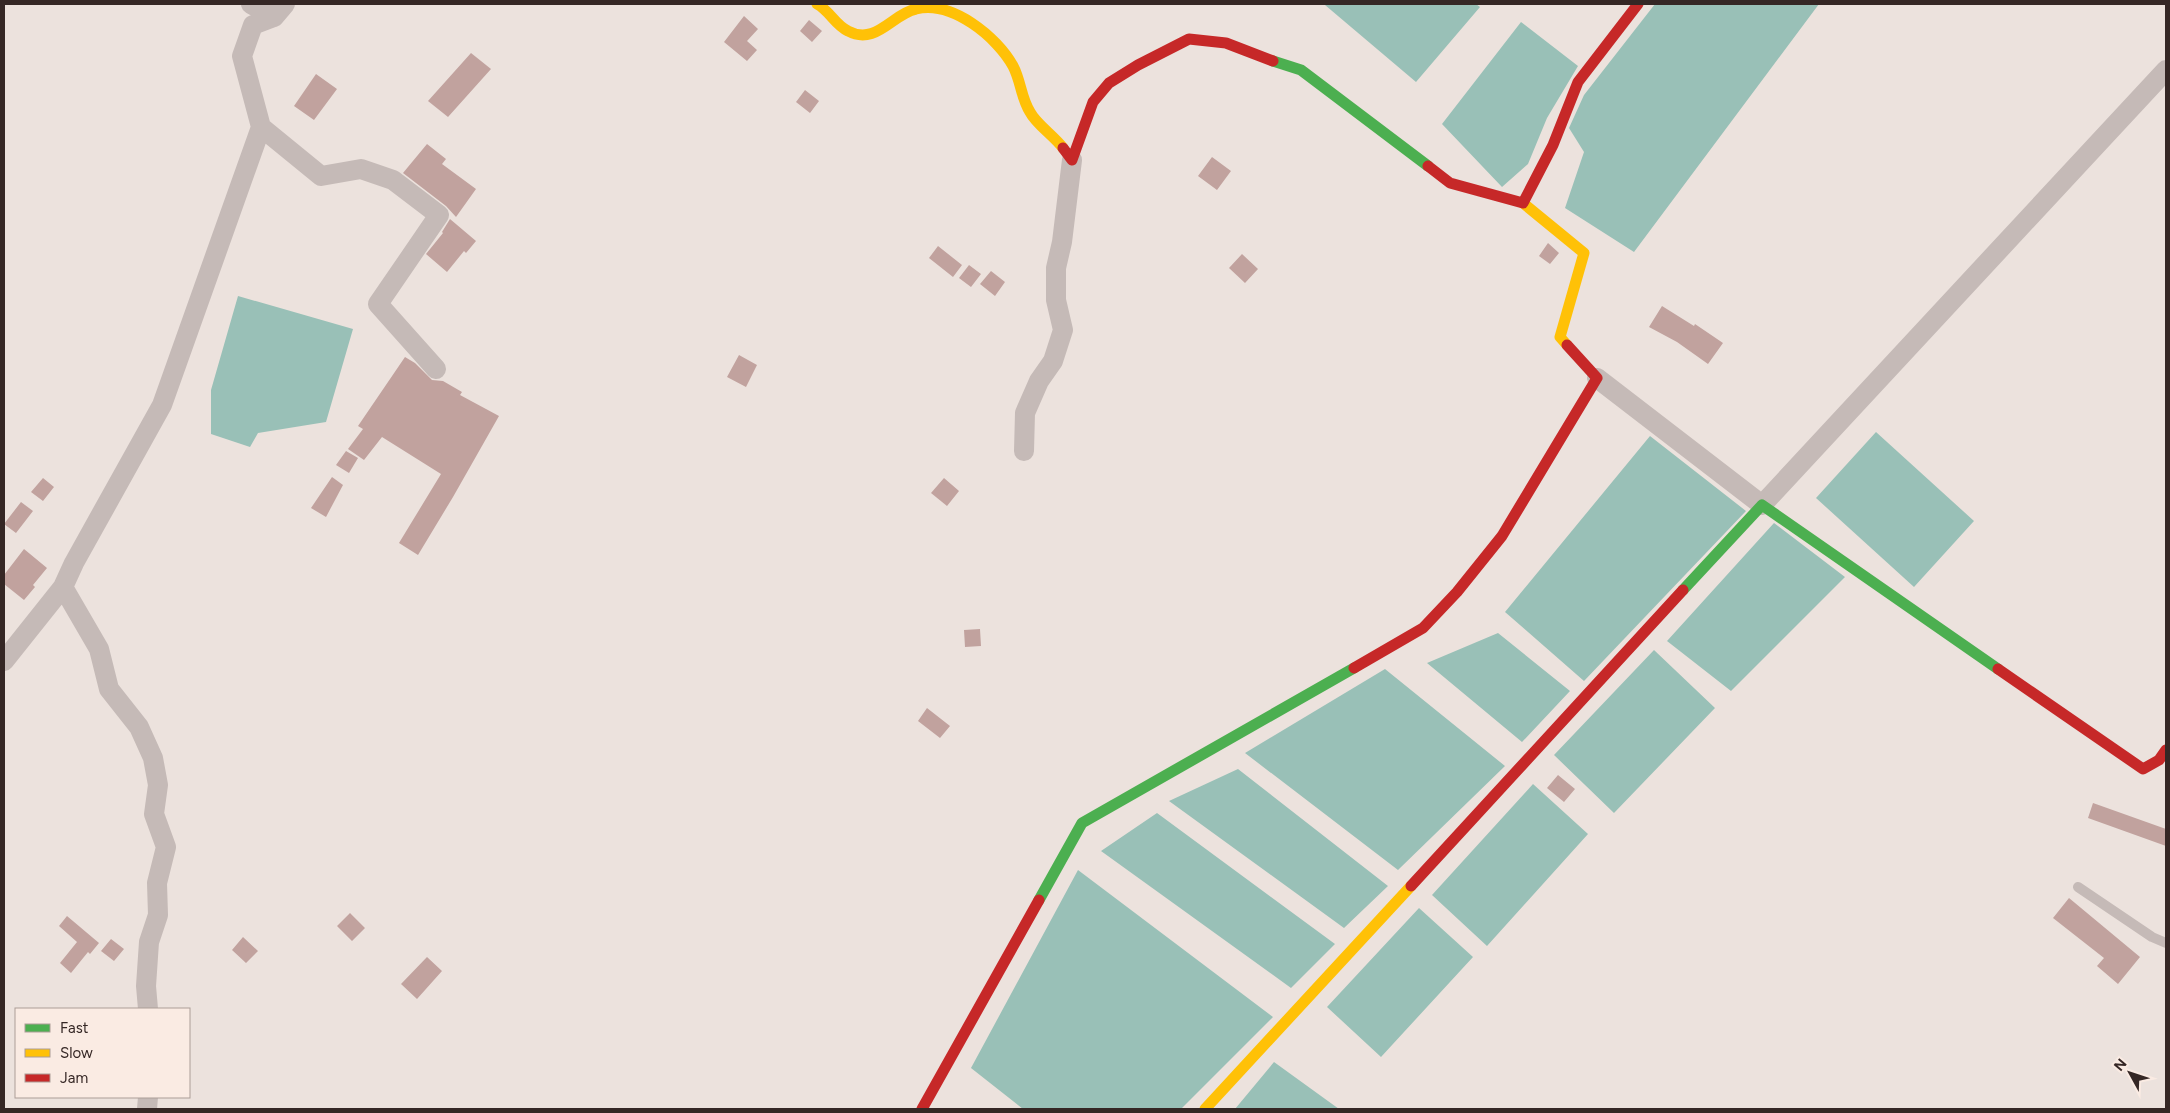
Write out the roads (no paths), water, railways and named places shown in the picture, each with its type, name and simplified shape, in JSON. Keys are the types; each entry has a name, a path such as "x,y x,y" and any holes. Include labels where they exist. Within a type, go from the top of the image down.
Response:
{"street":[{"path":"251,4 280,10"},
{"path":"817,4 824,6 840,28 858,36 875,33 907,12 925,7 964,18 988,34 1010,60 1030,115 1049,132 1072,160"},
{"path":"1524,203 1553,145 1578,82 1638,4"},
{"path":"4,661 63,587 74,563 162,405 261,127 242,56 252,25 280,10"},
{"path":"1024,451 1025,412 1039,381 1053,360 1063,330 1056,300 1056,268 1062,242 1072,160 1093,102 1109,83 1138,65 1189,39 1226,42 1263,58 1301,70 1450,183 1524,203 1584,253 1571,293 1560,337 1597,378 1762,505 2143,769 2159,760 2166,750"},
{"path":"1205,1109 2166,70"},
{"path":"261,127 321,176 361,169 392,180 439,214 378,304 436,369"},
{"path":"922,1109 1082,823 1423,628 1457,592 1502,536 1597,378"},
{"path":"63,587 99,649 109,689 139,727 153,758 158,785 154,814 166,847 158,882 158,915 149,942 146,986 148,1008"}],"lane":[{"path":"2078,887 2152,937 2166,943"}],"water":[{"path":"1326,4 1476,4 1480,7 1416,82"},
{"path":"1655,4 1819,4 1634,252 1565,208 1584,152 1569,128 1584,95"},
{"path":"1521,22 1578,66 1547,118 1528,164 1502,187 1442,124"},
{"path":"238,296 353,329 326,422 258,433 250,447 211,434 211,390"},
{"path":"1876,432 1974,521 1914,587 1816,498"},
{"path":"1650,436 1746,511 1584,681 1505,612"},
{"path":"1774,523 1845,577 1731,691 1667,641"},
{"path":"1498,633 1570,691 1522,742 1427,663"},
{"path":"1654,650 1715,708 1614,813 1554,755"},
{"path":"1385,669 1505,766 1398,870 1245,753"},
{"path":"1238,769 1388,886 1344,928 1169,801"},
{"path":"1533,784 1588,834 1487,946 1432,895"},
{"path":"1157,813 1335,944 1291,988 1101,851"},
{"path":"1078,870 1273,1017 1181,1109 1023,1109 971,1068"},
{"path":"1419,908 1473,957 1381,1057 1327,1007"},
{"path":"1274,1062 1339,1109 1235,1109"}]}
